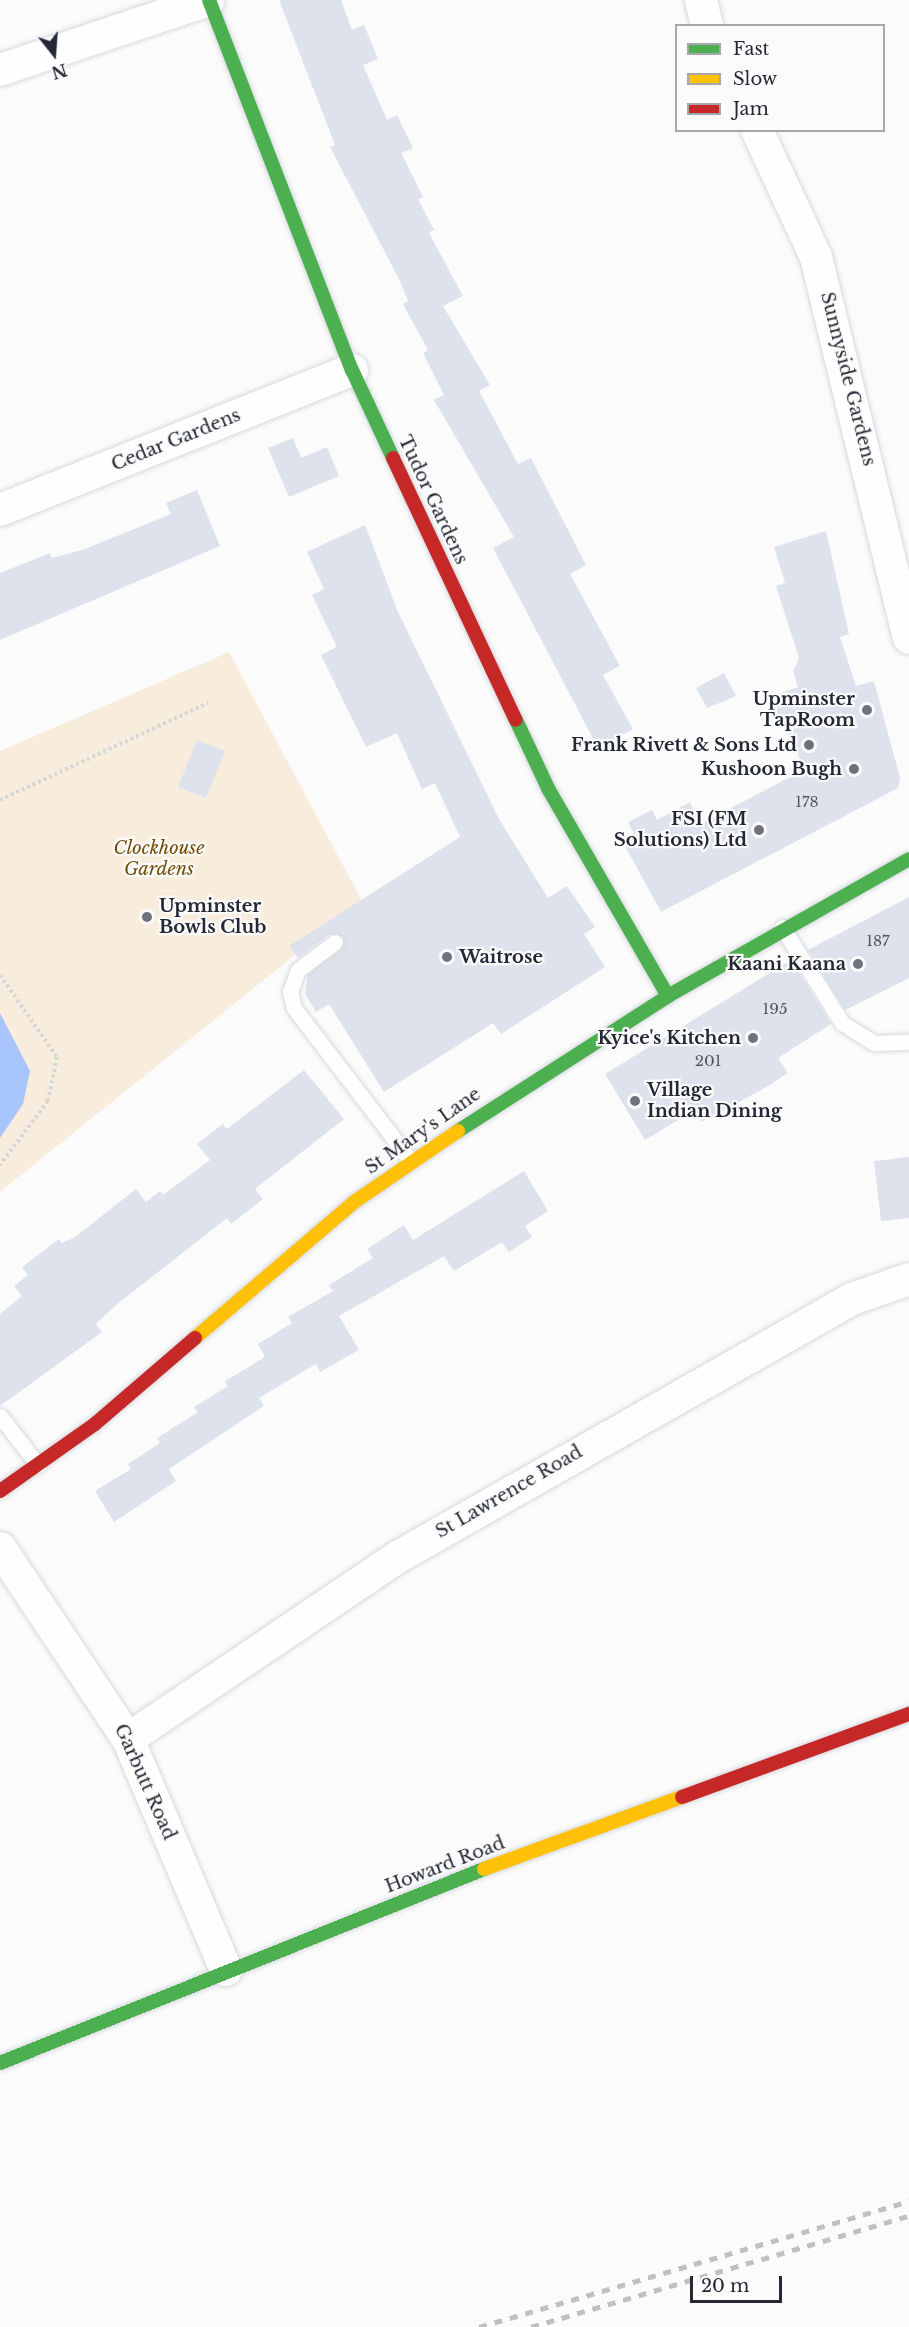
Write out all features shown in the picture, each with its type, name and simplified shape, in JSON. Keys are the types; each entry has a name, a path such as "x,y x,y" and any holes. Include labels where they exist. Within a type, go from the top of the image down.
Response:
{"street":[{"path":"0,70 209,0"},
{"name":"Tudor Gardens","path":"209,0 352,370 549,790 668,996"},
{"path":"701,0 707,24"},
{"name":"Sunnyside Gardens","path":"758,132 816,257 909,638"},
{"name":"Cedar Gardens","path":"0,510 352,370"},
{"name":"St Mary's Lane","path":"0,1491 95,1424 345,1210 411,1161 668,996 782,927 909,859"},
{"name":"St Lawrence Road","path":"129,1738 408,1551 852,1299 909,1279"},
{"name":"Garbutt Road","path":"0,1548 129,1738 226,1970"},
{"name":"Howard Road","path":"0,2063 226,1970 909,1714"}],"lane":[{"path":"782,927 842,1023 874,1043 909,1042"},
{"path":"335,942 298,969 290,992 294,1008 411,1161"},
{"path":"0,1416 38,1464"}],"path":[{"path":"0,800 208,703"},
{"path":"0,975 57,1057 48,1101 0,1165"}],"green space":[{"name":"Clockhouse Gardens","path":"229,652 362,901 0,1192 0,751"}],"water":[{"path":"0,1013 30,1071 23,1104 0,1138"}],"building":[{"path":"279,0 341,0 352,30 364,25 378,59 363,65 387,120 397,115 413,148 401,153 423,197 418,199 434,230 429,233 463,296 443,306 490,385 479,391 518,464 531,458 586,565 570,574 620,666 603,675 633,729 598,748 493,548 514,537 434,400 444,395 423,353 428,350 403,304 408,301 400,281 330,147 335,145"},
{"path":"293,438 301,458 327,447 339,476 289,497 268,448"},
{"path":"197,490 220,546 0,640 0,573 50,553 52,558 85,549 171,514 166,503"},
{"name":"Waitrose","path":"365,525 398,612 499,819 548,898 567,886 595,927 584,934 605,967 501,1034 493,1023 384,1092 329,1004 316,1012 305,994 308,974 341,949 343,937 330,934 298,958 289,946 460,837 435,783 422,789 397,733 366,747 321,655 337,647 312,595 324,589 307,552"},
{"path":"826,531 849,634 840,637 856,686 874,681 900,778 898,788 661,912 624,844 636,838 628,822 652,810 657,820 690,802 701,824 805,769 769,697 798,687 793,671 799,658 776,586 785,583 774,547"},
{"path":"724,673 736,696 707,708 696,688"},
{"path":"197,740 225,751 206,798 178,787"},
{"path":"909,897 909,978 845,1010 808,950"},
{"path":"791,960 831,1024 778,1058 788,1073 768,1086 702,1122 695,1110 645,1140 605,1074"},
{"path":"304,1070 344,1119 255,1189 263,1199 231,1224 227,1218 116,1305 96,1324 102,1332 0,1406 0,1314 22,1296 14,1286 28,1275 22,1267 59,1239 62,1243 75,1237 136,1189 146,1202 160,1191 163,1195 210,1160 197,1144 223,1124 227,1129"},
{"path":"909,1157 909,1218 881,1221 874,1161"},
{"path":"524,1171 548,1211 525,1226 532,1237 509,1252 502,1242 454,1271 444,1256 339,1316 359,1350 320,1372 316,1364 259,1398 264,1406 169,1469 176,1481 114,1522 95,1491 131,1469 128,1464 160,1443 157,1438 198,1412 194,1407 228,1386 225,1381 265,1357 258,1344 292,1323 288,1317 333,1291 329,1285 373,1258 367,1249 404,1225 413,1240"}],"railway":[{"path":"479,2327 909,2201"},
{"path":"531,2327 909,2216"}],"traffic: fast":[{"path":"209,0 352,370 393,458"},
{"path":"516,720 549,790 668,996"},
{"path":"458,1131 668,996 909,859"},
{"path":"0,2063 484,1869"}],"traffic: slow":[{"path":"195,1338 354,1202 458,1131"},
{"path":"484,1869 682,1797"}],"traffic: jam":[{"path":"393,458 516,720"},
{"path":"0,1491 95,1424 195,1338"},
{"path":"682,1797 909,1714"}],"place":[{"name":"Upminster TapRoom","path":"867,710"},
{"name":"Frank Rivett & Sons Ltd","path":"809,745"},
{"name":"Kushoon Bugh","path":"854,769"},
{"name":"FSI (FM Solutions) Ltd","path":"759,830"},
{"name":"Upminster Bowls Club","path":"147,917"},
{"name":"Waitrose","path":"447,957"},
{"name":"Kaani Kaana","path":"858,964"},
{"name":"Kyice's Kitchen","path":"753,1038"},
{"name":"Village Indian Dining","path":"635,1101"}]}
